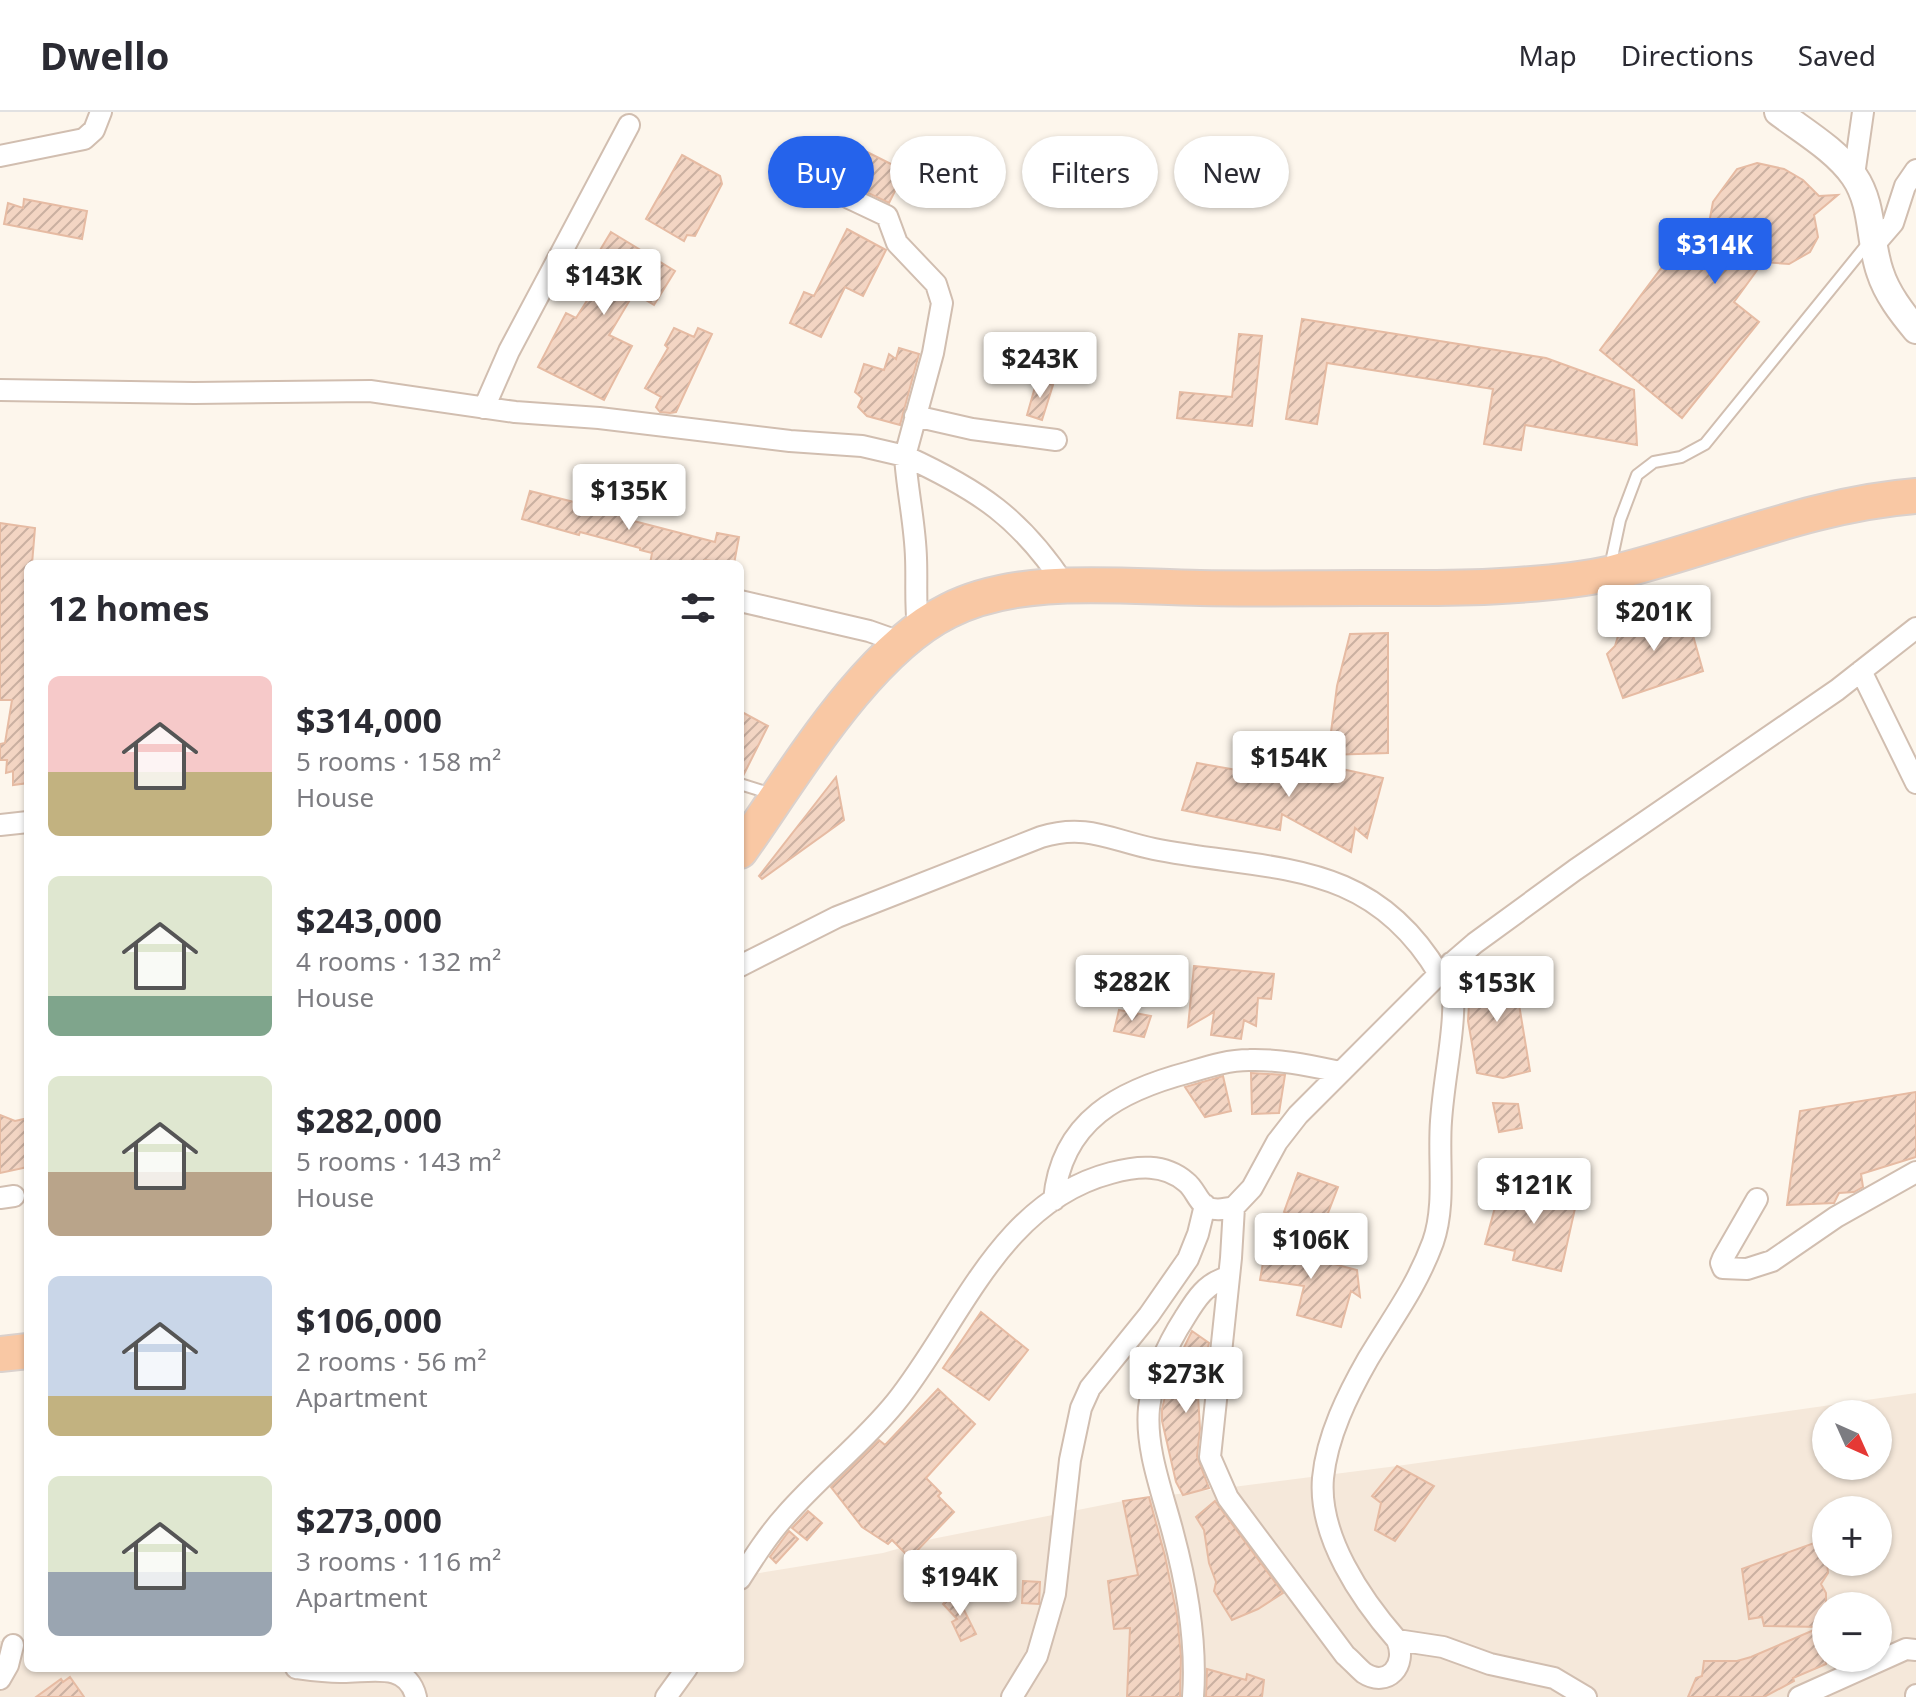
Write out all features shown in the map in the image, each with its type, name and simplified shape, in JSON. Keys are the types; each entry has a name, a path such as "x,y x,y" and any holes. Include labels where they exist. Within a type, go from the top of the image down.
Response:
{"highway":[{"path":"744,845 830,725 876,669 910,635 948,611 981,598 1035,588 1066,587 1485,587 1556,582 1609,573 1856,504 1916,496"},
{"path":"0,1354 24,1351"}],"street":[{"path":"0,156 84,139 94,130 101,112"},
{"path":"1778,112 1854,175 1866,204 1879,271 1886,287 1916,330"},
{"path":"1854,175 1863,112"},
{"path":"484,408 509,351 629,125"},
{"path":"1873,242 1893,223 1905,186 1916,170"},
{"path":"744,602 869,631 910,635 914,526 905,456 933,353 942,303 936,284 897,243 887,216 870,208"},
{"path":"0,390 194,393 370,391 484,408 862,446 905,456 940,472 997,506 1031,539 1066,587"},
{"path":"915,416 972,429 1056,440"},
{"path":"744,964 837,917 1041,837 1073,831 1097,833 1153,849 1275,866 1331,881 1374,904 1406,930 1445,969 1454,990 1454,1028 1441,1119 1439,1200 1434,1237 1411,1293 1357,1378 1335,1429 1323,1480 1327,1517 1342,1561 1358,1592 1397,1640 1402,1653 1395,1670 1382,1676 1364,1673 1345,1655 1228,1498 1210,1457 1234,1207 1252,1188 1284,1132 1445,969 1575,870 1861,671 1916,628"},
{"path":"1861,671 1916,783"},
{"path":"0,825 24,822"},
{"path":"1054,1200 1060,1170 1079,1132 1127,1092 1169,1077 1235,1061 1272,1061 1340,1072"},
{"path":"744,1573 786,1515 895,1402 1001,1248 1025,1223 1054,1200 1108,1173 1154,1167 1185,1182 1205,1205 1219,1209 1234,1207"},
{"path":"1757,1199 1723,1258 1723,1268 1747,1269 1772,1261 1836,1217 1916,1172"},
{"path":"1012,1697 1037,1656 1055,1594 1070,1460 1081,1408 1090,1388 1149,1315 1188,1259 1205,1205"},
{"path":"1193,1697 1195,1669 1191,1629 1176,1544 1151,1449 1149,1410 1154,1379 1177,1331 1201,1293 1214,1282 1228,1277"},
{"path":"1397,1640 1443,1647 1490,1664 1554,1678 1586,1697"},
{"path":"0,1679 14,1644"},
{"path":"1799,1697 1906,1649 1916,1650"},
{"path":"356,1672 395,1673 409,1680 416,1697"},
{"path":"666,1697 684,1672"}],"lane":[{"path":"1609,573 1620,520 1637,475 1654,462 1681,457 1705,444 1873,242"},
{"path":"744,785 779,796"}],"shaded area":[{"path":"1916,1393 1916,1697 0,1697 0,1641 24,1639 24,1672 744,1672 744,1575 883,1553 932,1539 1123,1501 1812,1408 1812,1480 1892,1480 1892,1400 1866,1400"}],"building":[{"path":"682,155 720,176 722,184 695,236 687,235 684,241 646,219"},
{"path":"874,156 890,164 889,203 874,196"},
{"path":"1757,163 1784,169 1803,180 1819,196 1838,195 1814,215 1818,237 1810,252 1789,264 1763,262 1734,302 1759,322 1682,418 1600,350 1674,251 1693,263 1718,242 1709,223 1713,202 1737,169"},
{"path":"24,199 87,211 82,239 4,224 8,203 23,208"},
{"path":"847,229 886,250 863,296 845,287 821,337 790,323 804,292 814,296"},
{"path":"611,232 675,271 654,305 634,293 609,335 632,346 604,400 538,367 566,313 576,318 598,283 585,275"},
{"path":"1302,319 1546,358 1634,390 1637,445 1525,425 1521,450 1484,444 1493,389 1327,363 1317,424 1286,419"},
{"path":"674,328 694,337 698,328 712,334 676,412 660,412 656,407 661,397 645,388 668,348 665,345"},
{"path":"1239,334 1262,336 1252,426 1177,418 1180,392 1232,397"},
{"path":"899,348 919,354 900,425 867,416 858,407 862,398 855,392 864,364 884,370 889,354 896,359"},
{"path":"1037,380 1053,385 1042,420 1027,415"},
{"path":"530,491 628,512 626,519 715,542 717,533 739,537 735,560 651,560 652,553 640,548 522,519"},
{"path":"0,523 35,528 32,560 24,560 24,784 13,785 13,771 6,773 7,760 0,760 0,744 5,743 12,700 0,700"},
{"path":"1685,607 1703,671 1623,698 1607,654 1615,646 1621,626"},
{"path":"1388,633 1388,753 1328,755 1337,686 1350,634"},
{"path":"744,713 768,726 744,774"},
{"path":"1301,760 1383,778 1367,838 1355,828 1351,852 1282,814 1280,830 1182,810 1197,763 1294,780"},
{"path":"836,777 844,820 762,879 759,876"},
{"path":"1194,966 1274,974 1271,999 1258,998 1256,1026 1244,1020 1241,1039 1211,1035 1214,1012 1188,1027"},
{"path":"1513,968 1530,1071 1503,1078 1477,1073 1468,1021 1471,969"},
{"path":"1119,1010 1151,1016 1144,1037 1114,1031"},
{"path":"1251,1073 1285,1075 1279,1113 1252,1114"},
{"path":"1223,1076 1231,1111 1205,1117 1185,1087"},
{"path":"1916,1092 1916,1157 1861,1174 1863,1187 1854,1192 1839,1193 1834,1203 1787,1205 1800,1111"},
{"path":"1493,1103 1518,1104 1522,1128 1499,1132"},
{"path":"0,1115 15,1121 24,1119 24,1168 0,1173"},
{"path":"1298,1173 1338,1187 1323,1226 1284,1212"},
{"path":"1533,1186 1578,1195 1561,1271 1513,1260 1515,1251 1485,1244 1500,1189 1531,1196"},
{"path":"1267,1239 1304,1246 1303,1256 1357,1270 1360,1297 1351,1291 1341,1327 1297,1315 1304,1286 1260,1280"},
{"path":"981,1312 1028,1350 989,1400 943,1368"},
{"path":"1192,1331 1209,1343 1203,1368 1206,1370 1203,1395 1198,1395 1200,1429 1197,1456 1209,1488 1183,1495 1176,1482 1162,1409 1170,1376"},
{"path":"938,1389 975,1424 926,1478 954,1512 910,1558 892,1540 888,1544 862,1527 831,1487 879,1440 885,1445"},
{"path":"1397,1466 1434,1486 1395,1541 1375,1530 1381,1503 1372,1496"},
{"path":"1149,1497 1177,1616 1181,1656 1180,1697 1127,1697 1130,1628 1114,1629 1108,1581 1138,1575 1123,1501"},
{"path":"1215,1501 1283,1593 1258,1609 1232,1620 1214,1591 1216,1582 1209,1563 1204,1530 1196,1517"},
{"path":"808,1511 822,1523 807,1540 792,1528"},
{"path":"789,1531 798,1539 776,1563 770,1557"},
{"path":"1812,1544 1812,1576 1826,1576 1821,1584 1825,1592 1812,1592 1812,1627 1764,1626 1762,1617 1749,1619 1742,1569"},
{"path":"1023,1581 1040,1582 1039,1604 1022,1603"},
{"path":"955,1592 976,1634 961,1641 952,1622 957,1619 943,1604"},
{"path":"1812,1631 1812,1670 1793,1678 1794,1681 1764,1697 1688,1697 1696,1678 1702,1676 1704,1661 1737,1661"},
{"path":"1207,1669 1246,1680 1247,1674 1264,1680 1262,1697 1206,1697"},
{"path":"70,1677 84,1697 36,1697 61,1679 63,1682"}]}
